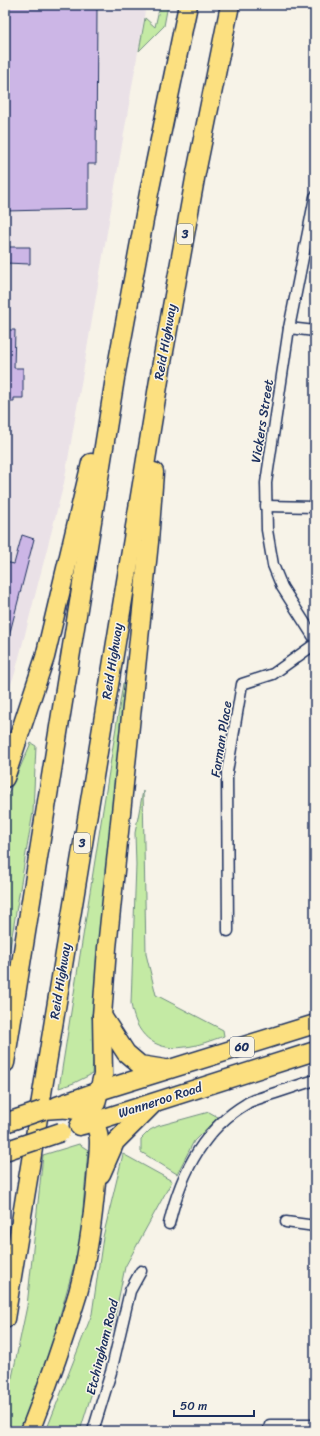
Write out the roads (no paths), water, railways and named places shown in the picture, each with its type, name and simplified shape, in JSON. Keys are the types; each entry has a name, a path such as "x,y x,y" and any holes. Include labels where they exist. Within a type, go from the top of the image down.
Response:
{"highway":[{"path":"5,1063 116,372 149,193 188,5"},
{"name":"Reid Highway","path":"5,1320 160,368 196,173 230,5"},
{"path":"86,1121 96,1103 102,1075 102,1016 113,886 149,542 160,368"},
{"path":"5,778 45,657 84,486 116,372"},
{"path":"102,1016 126,1053 140,1065 168,1069"},
{"name":"Wanneroo Road","path":"5,1123 43,1110 63,1106 99,1090 315,1024"},
{"name":"Wanneroo Road","path":"5,1151 61,1132 86,1121 157,1101 315,1051"},
{"path":"96,1188 115,1142 157,1101"},
{"path":"30,1431 53,1371 78,1292 88,1245 96,1188 99,1136 86,1121 81,1111 63,1106"}],"street":[{"name":"Vickers Street","path":"315,197 289,328 266,483 267,530 273,564 282,587 315,639"},
{"path":"289,328 315,331"},
{"path":"266,506 315,507"},
{"name":"Farman Place","path":"228,931 227,772 242,684 273,674 315,644"},
{"path":"169,1224 174,1201 182,1181 201,1143 218,1125 246,1103 315,1080"},
{"path":"286,1222 315,1226"},
{"name":"Etchingham Road","path":"93,1431 111,1372 130,1291 141,1272"},
{"path":"268,1431 270,1425 315,1425"}]}
